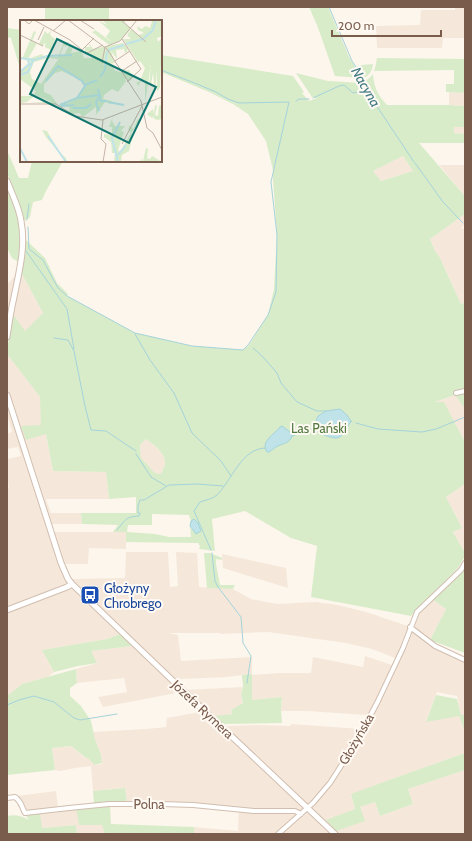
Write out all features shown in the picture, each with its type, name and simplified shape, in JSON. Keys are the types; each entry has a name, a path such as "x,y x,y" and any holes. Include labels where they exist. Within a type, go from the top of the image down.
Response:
{"street":[{"path":"7,181 20,214 23,236 20,269 7,336"},
{"path":"456,394 465,391"},
{"name":"Józefa Rymera","path":"7,395 61,563 68,579 335,834"},
{"name":"Głożyńska","path":"278,834 308,809 330,783 357,741 378,701 396,664 417,612 461,570 465,563"},
{"path":"7,610 72,584"},
{"path":"411,626 435,646 465,660"},
{"name":"Polna","path":"7,798 15,797 21,801 22,808 25,813 109,804 162,804 193,805 254,812 295,811 301,814"}],"shaded area":[{"path":"455,7 465,7 465,38 443,38 442,48 377,48 376,26 420,25 421,10 455,10"},
{"path":"449,92 465,93 465,106 449,105"},
{"path":"454,127 465,127 465,134 454,133"},
{"path":"403,156 413,171 381,181 373,171"},
{"path":"439,165 465,165 465,196"},
{"path":"465,214 465,224 461,228 465,229 465,302 461,304 430,239"},
{"path":"22,274 43,313 25,332 9,309 7,318 7,284 14,277"},
{"path":"7,354 40,397 42,425 46,434 53,471 106,472 109,499 46,499 51,513 81,513 82,524 52,524 54,532 126,532 126,549 89,548 88,564 64,564 70,578 125,578 126,552 168,552 170,587 178,586 176,552 197,553 199,587 233,589 251,599 278,604 316,602 338,605 366,612 408,626 432,647 465,662 465,715 461,716 457,696 437,692 426,721 459,716 465,732 465,753 351,795 355,809 364,821 359,807 375,802 380,816 413,804 408,789 465,770 465,834 194,834 194,827 238,831 239,808 158,802 127,803 125,788 93,791 91,766 60,771 55,770 52,748 71,746 85,758 88,758 94,765 102,764 101,755 93,732 166,727 167,718 200,712 181,692 103,707 98,697 127,692 124,678 77,683 76,669 97,663 90,651 132,646 120,634 107,639 42,650 54,672 48,677 22,684 7,696 7,488 9,487 7,479 7,459 21,456 18,447 7,449 7,434 12,432 7,414","holes":["268,632 346,643 372,649 396,659 392,665 365,656 363,667 313,657 311,673 252,675 252,700 282,697 281,711 307,711 366,715 361,729 291,724 291,726 257,725 228,726 226,728 214,717 232,714 231,710 243,703 241,694 243,687 185,690 177,683 179,679 226,677 252,674 252,657 181,661 178,635 169,633 221,634"]},
{"path":"455,395 465,409 465,442 444,402 433,403"},
{"path":"146,439 162,453 165,465 161,474 155,473 141,458 140,445"},
{"path":"465,484 465,553 453,532 462,528 446,497"},
{"path":"222,554 286,568 288,588 223,568"},
{"path":"432,599 446,609 430,640 414,629 419,613"},
{"path":"56,791 58,807 76,808 103,825 105,834 77,834 76,825 42,828 26,812 21,800 17,796"}],"green space":[{"path":"45,7 109,7 109,20 45,20"},
{"path":"309,7 328,7 349,57 362,78 335,76"},
{"path":"7,28 20,30 20,69 11,38 7,37"},
{"name":"Las Pański","path":"162,55 293,76 304,92 302,93 309,101 317,98 312,97 296,73 328,81 361,83 373,74 377,91 387,105 465,106 465,127 454,127 454,133 465,134 465,143 419,143 465,196 465,214 430,239 461,304 465,302 465,409 455,395 435,402 444,402 465,442 465,484 446,497 462,528 453,532 465,553 465,556 458,568 411,616 311,597 317,546 291,538 245,511 212,519 215,551 199,549 200,546 198,543 126,542 126,532 113,532 118,525 82,524 81,513 136,513 136,497 109,499 106,472 53,471 46,434 26,440 21,426 41,425 40,397 7,354 7,350 13,314 25,331 43,313 22,274 26,240 45,258 57,283 68,294 67,296 135,333 192,346 243,350 249,345 268,315 274,289 277,235 273,170 266,141 248,114 233,104 209,92 162,72","holes":["403,156 413,171 381,181 373,171","146,439 164,456 165,464 161,474 155,473 141,458 140,445","152,514 189,515 191,521 195,519 192,530 190,526 191,537 169,537 155,534 127,532 128,525 152,525"]},
{"path":"377,58 465,59 465,93 446,92 446,84 454,84 454,70 374,71"},
{"path":"373,64 368,76 364,78 357,67"},
{"path":"7,150 19,178 28,178 32,162 62,162 42,200 33,202 30,217 26,221 7,173"},
{"path":"7,189 17,216 20,242 18,262 12,258 7,248"},
{"path":"204,553 210,553 222,558 222,560 216,559 220,585 235,585 233,589 207,588"},
{"path":"465,568 465,653 430,640 446,609 432,599"},
{"path":"120,634 132,646 91,651 97,663 54,672 42,650 107,639"},
{"path":"76,669 77,683 70,688 70,696 81,706 91,721 102,763 94,765 88,758 71,746 52,748 55,770 7,775 7,696 22,684"},
{"path":"252,674 252,700 282,697 282,723 221,724 214,716 232,714 231,710 243,703 241,694 243,687 242,675"},
{"path":"436,695 457,699 461,715 465,715 465,732 459,716 426,722"},
{"path":"465,753 465,770 408,789 413,804 380,816 375,802 360,807 365,821 336,831 326,820 355,809 351,794"},
{"path":"125,788 127,803 94,805 93,791"},
{"path":"110,806 111,824 194,827 194,834 105,834 102,825 79,825 76,808"},
{"path":"40,813 42,828 76,825 77,834 7,834 7,816 13,815 24,817 29,820 25,814"}],"water":[{"path":"340,409 351,421 341,436 335,438 323,435 313,429 318,416 326,411"},
{"path":"282,426 290,432 292,436 290,440 267,452 265,448 266,441"},
{"path":"194,519 198,523 201,531 196,534 190,526 191,521"}],"waterway":[{"name":"Nacyna","path":"329,7 352,61 365,81 376,105 414,162"},
{"path":"28,227 29,249 43,260 58,288 67,296 135,333 192,346 243,350 248,345 268,315 276,292 277,235 271,182 289,102 239,103 162,70"},
{"path":"313,98 339,86 344,85 353,93 367,86"},
{"path":"296,101 299,99 309,99"},
{"name":"Nacyna","path":"415,163 443,202 463,223"},
{"path":"27,219 29,204"},
{"path":"26,251 67,309 74,349"},
{"path":"135,334 150,360 174,393 192,433 221,461 231,476"},
{"path":"54,338 68,340 74,351 91,430 106,431 136,451"},
{"path":"253,348 277,373 281,383 297,402 317,411 326,411"},
{"path":"356,423 378,429 422,432 436,429 465,417"},
{"path":"292,436 313,429"},
{"path":"211,550 194,511 200,502 217,495 243,459 249,454 265,448"},
{"path":"136,454 151,477 166,486"},
{"path":"117,530 128,518 139,516 140,513 138,513 138,506 140,500 144,500 169,485 197,484 223,486"},
{"path":"212,553 215,581 241,617 243,643 251,656 247,683"},
{"path":"7,705 34,696 54,702 74,718 80,720 117,714"}],"place":[{"name":"Głożyny Chrobrego","path":"90,595"}]}
